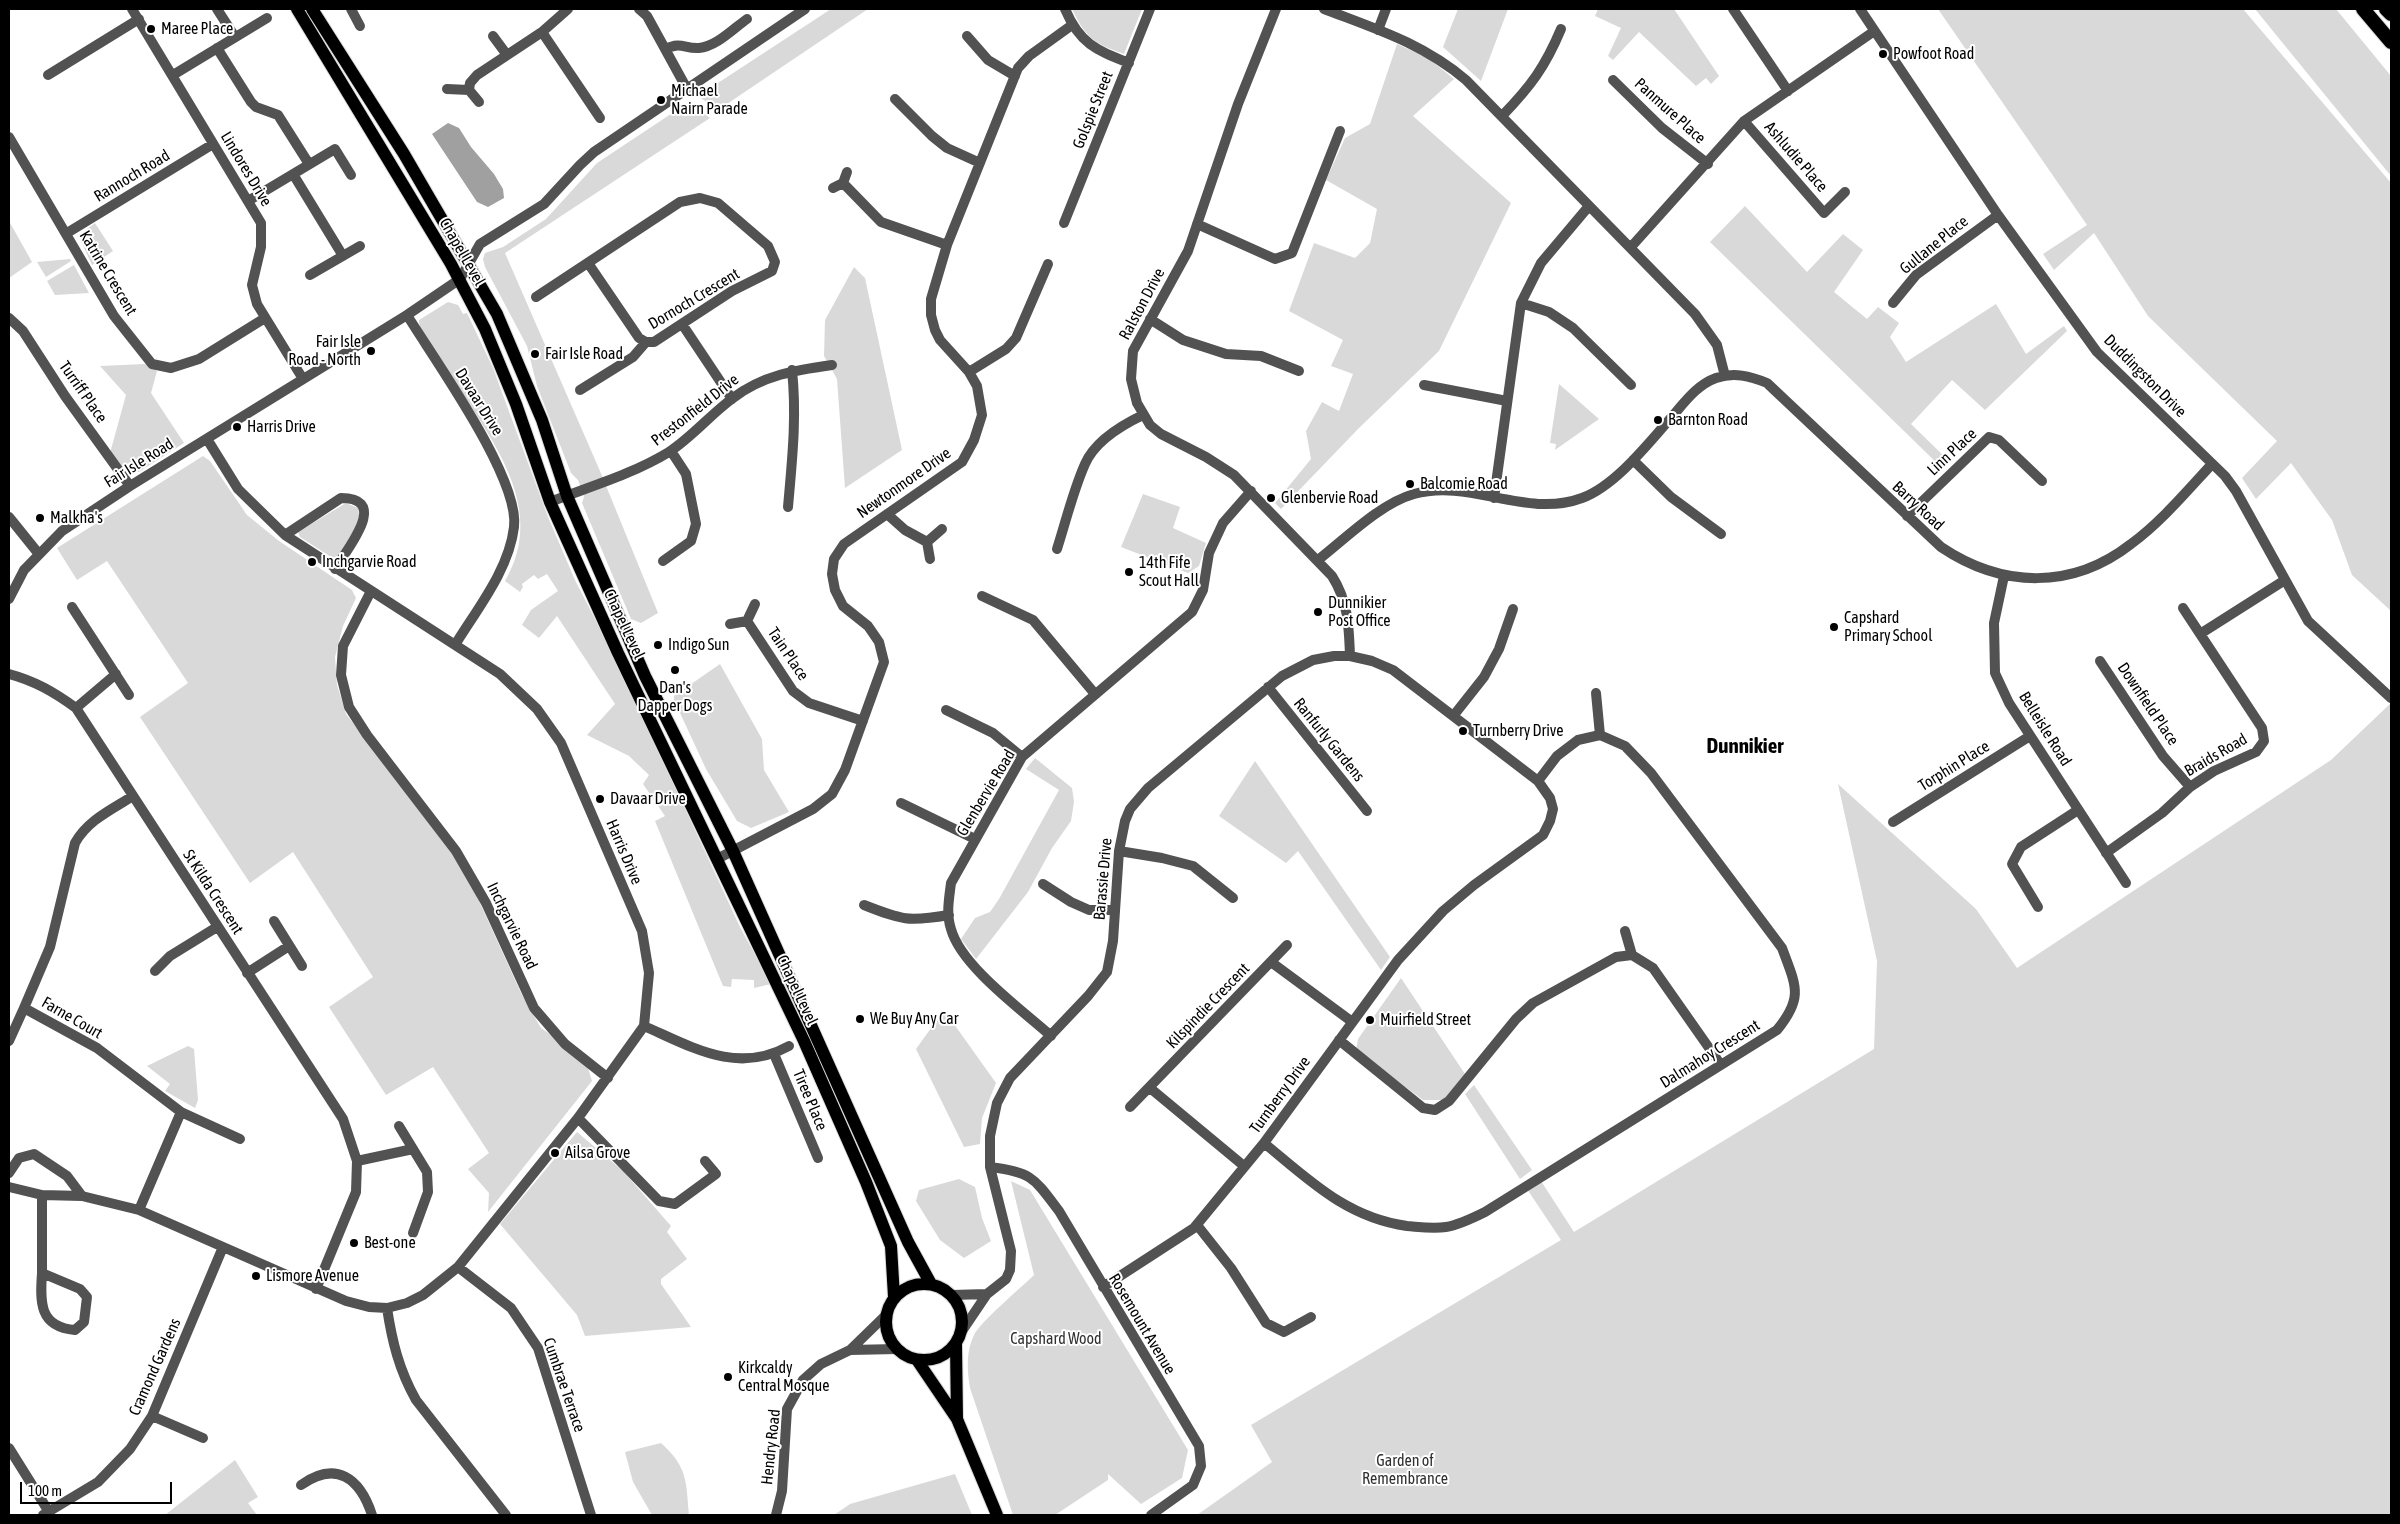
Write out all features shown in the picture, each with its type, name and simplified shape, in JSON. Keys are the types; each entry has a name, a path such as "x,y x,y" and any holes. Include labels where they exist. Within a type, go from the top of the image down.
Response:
{"highway":[{"path":"2363,9 2391,42"},
{"path":"2386,9 2391,14"}],"main road":[{"name":"Chapel Level","path":"298,9 460,279 485,329 516,404 550,502 618,653 804,1041 866,1182 891,1246 894,1297"},
{"name":"Chapel Level","path":"312,9 404,154 497,314 542,420 567,496 645,676 733,851 908,1242 931,1284"},
{"path":"957,1419 956,1344 962,1331 963,1318 960,1306 952,1295 943,1288 931,1284 911,1285 894,1297 886,1315 888,1334 897,1349 917,1360 957,1419 997,1515"},
{"path":"917,1360 939,1357 956,1344"}],"street":[{"name":"Lindores Drive","path":"132,9 261,223 262,247 252,285 257,304 303,379"},
{"path":"217,9 235,38"},
{"path":"352,9 360,26"},
{"path":"469,90 470,83 477,75 542,32 568,9"},
{"path":"639,9 647,16 687,89"},
{"path":"460,279 480,244 544,204 594,152 805,9"},
{"path":"1065,9 1072,25 1085,41 1096,50 1129,63"},
{"name":"Golspie Street","path":"1064,223 1150,9"},
{"name":"Ralston Drive","path":"1276,9 1238,104 1188,251 1133,351 1131,368 1134,392 1143,414 1161,434 1222,467 1251,491 1318,560 1342,591 1349,625 1350,656"},
{"path":"1324,9 1422,48 1443,61 1502,116 1695,314 1717,345 1725,376"},
{"path":"1378,30 1386,9"},
{"path":"1733,9 1788,90"},
{"name":"Duddingston Drive","path":"1860,9 1873,32 1998,215 2097,352 2212,464 2236,491 2308,621 2391,698"},
{"path":"173,75 267,18"},
{"path":"48,75 138,19"},
{"path":"665,50 679,44 703,48 727,34 747,19"},
{"name":"Newtonmore Drive","path":"717,859 794,821 832,794 845,770 884,662 878,642 868,626 843,606 835,590 832,574 834,559 844,544 962,462 974,440 982,415 977,386 969,372 940,340 931,316 931,299 947,245 1015,76 1029,56 1072,25"},
{"path":"1502,116 1529,89 1542,69 1561,29"},
{"path":"542,32 600,118"},
{"path":"1631,247 1708,164 1744,121 1873,32"},
{"path":"493,36 507,56"},
{"path":"967,36 988,60 1015,76"},
{"path":"216,48 251,102 256,107 278,115 309,164"},
{"name":"Panmure Place","path":"1613,80 1662,128 1708,164"},
{"path":"447,89 469,90 479,102"},
{"path":"895,99 932,136 948,148 980,163"},
{"name":"Ashludie Place","path":"1744,121 1824,213 1845,192"},
{"path":"1197,224 1275,259 1292,253 1340,131"},
{"name":"Katrine Crescent","path":"9,137 114,316 152,364 172,368 199,359 265,318"},
{"name":"Rannoch Road","path":"66,233 213,144"},
{"path":"248,201 335,148 351,175"},
{"path":"833,188 843,182 847,172"},
{"path":"293,174 343,256"},
{"path":"843,182 881,222 947,245"},
{"name":"Dornoch Crescent","path":"536,297 680,202 700,198 718,203 768,246 775,262 772,271 732,291 654,342 646,342 633,357 580,390"},
{"path":"1494,498 1521,304 1541,263 1589,206"},
{"name":"Gullane Place","path":"1893,302 1916,276 1998,215"},
{"path":"310,275 360,246"},
{"path":"588,263 639,338 646,342"},
{"path":"969,372 1006,349 1016,338 1048,264"},
{"name":"Fair Isle Road","path":"9,599 24,570 38,553 62,531 130,486 407,315 460,279"},
{"path":"1521,304 1549,312 1573,328 1631,385"},
{"name":"Davaar Drive","path":"407,315 493,454 510,490 515,525 506,562 455,645"},
{"name":"Turriff Place","path":"9,318 24,331 66,396 130,486"},
{"path":"1150,319 1183,340 1226,354 1261,356 1299,371"},
{"path":"682,324 732,399"},
{"name":"Prestonfield Drive","path":"550,502 653,461 671,451 732,399 754,384 792,370 832,365"},
{"path":"788,507 796,405 792,370"},
{"name":"Barry Road","path":"1318,560 1382,510 1413,494 1436,491 1456,492 1542,506 1582,498 1616,477 1703,385 1725,376 1739,375 1767,383 1941,547 1962,561 2004,576 2035,578 2066,576 2113,557 2147,532 2212,464"},
{"path":"1424,385 1507,400"},
{"path":"1057,549 1085,463 1106,438 1143,414"},
{"name":"Linn Place","path":"1907,516 1989,437 1999,440 2042,481"},
{"name":"Harris Drive","path":"207,439 238,489 285,535 334,569 500,674 537,709 560,743 642,931 649,973 644,1026 578,1118 458,1267"},
{"path":"663,562 690,541 696,524 686,474 671,451"},
{"path":"1633,460 1671,497 1721,534"},
{"name":"Glenbervie Road","path":"1051,1036 962,953 950,928 951,883 1022,757 1192,612 1203,590 1209,553 1223,523 1251,491"},
{"path":"285,535 341,498 350,498 361,503 365,512 365,521 334,569"},
{"path":"887,514 905,530 927,542"},
{"path":"9,517 38,553"},
{"path":"927,542 942,529"},
{"path":"927,542 930,559"},
{"name":"Belleisle Road","path":"2004,576 1994,623 1995,673 2030,736 2126,883"},
{"path":"2200,634 2285,580"},
{"name":"Inchgarvie Road","path":"371,591 343,646 341,675 349,707 367,735 456,851 486,903 534,1008 565,1044 608,1078"},
{"path":"982,596 1033,620 1095,694"},
{"name":"Tain Place","path":"747,621 755,604"},
{"path":"72,607 130,695"},
{"name":"Braids Road","path":"2106,853 2162,813 2190,787 2214,771 2256,752 2264,742 2262,728 2184,608"},
{"path":"1454,715 1484,677 1499,649 1513,609"},
{"name":"Tain Place","path":"747,621 793,691 809,704 864,721"},
{"name":"Tain Place","path":"730,624 747,621"},
{"name":"Barassie Drive","path":"962,1331 988,1294 1006,1279 1011,1262 990,1167 990,1136 997,1103 1010,1078 1088,996 1106,972 1113,941 1119,851 1125,821 1139,796 1268,687 1295,668 1313,660 1350,656 1372,661 1393,670 1454,715"},
{"name":"Downfield Place","path":"2100,661 2163,756 2190,787"},
{"name":"St Kilda Crescent","path":"9,674 28,679 54,691 76,708 343,1120 357,1161 356,1192 316,1289"},
{"path":"76,708 116,674"},
{"name":"Ranfurly Gardens","path":"1268,687 1368,811"},
{"path":"1538,782 1557,756 1578,740 1600,735 1596,693"},
{"path":"946,710 993,733 1022,757"},
{"name":"Turnberry Drive","path":"1103,1287 1196,1225 1264,1143 1398,960 1443,911 1474,885 1543,835 1550,821 1553,809 1550,798 1538,782 1454,715"},
{"name":"Dalmahoy Crescent","path":"1264,1143 1328,1196 1357,1213 1398,1224 1425,1228 1446,1227 1485,1212 1777,1030 1791,1013 1796,1000 1793,977 1782,948 1651,773 1624,746 1600,735"},
{"name":"Torphin Place","path":"1893,822 2030,736"},
{"name":"Farne Court","path":"133,796 93,821 82,831 75,843 50,947 24,1008 97,1048 181,1112 240,1139"},
{"path":"901,803 975,839"},
{"path":"2038,907 2012,864 2020,847 2078,810"},
{"path":"1119,851 1162,858 1193,866 1216,882 1233,898"},
{"path":"1043,884 1071,902 1089,910 1115,910"},
{"path":"864,905 895,918 915,921 949,915"},
{"path":"274,921 302,966"},
{"path":"156,971 170,956 217,927"},
{"path":"1625,931 1632,954 1653,968 1721,1064"},
{"name":"Kilspindie Crescent","path":"1130,1107 1287,945"},
{"path":"247,972 289,946"},
{"path":"1339,1040 1423,1108 1435,1110 1449,1101 1460,1090 1516,1019 1533,1003 1616,958 1632,954"},
{"path":"1271,962 1351,1022"},
{"path":"9,1041 24,1008"},
{"name":"Tiree Place","path":"644,1026 715,1056 744,1059 774,1054 789,1046"},
{"name":"Tiree Place","path":"774,1054 818,1158"},
{"path":"1150,1088 1244,1166"},
{"path":"139,1210 181,1112"},
{"path":"578,1118 659,1201 675,1204 716,1174 705,1161"},
{"path":"399,1126 427,1172 428,1192 412,1233"},
{"path":"357,1161 413,1149"},
{"path":"9,1173 19,1158 34,1154 67,1176 82,1196"},
{"name":"Rosemount Avenue","path":"990,1167 1027,1174 1038,1183 1059,1211 1199,1446 1201,1466 1192,1485 1151,1515"},
{"path":"9,1187 42,1195 82,1196 139,1210 316,1289 369,1308 387,1308 407,1303 424,1295 458,1267"},
{"path":"42,1195 41,1300 45,1315 51,1322 62,1329 75,1330 84,1322 88,1304 87,1297 80,1289 42,1273"},
{"path":"1196,1225 1231,1268 1266,1323 1284,1332 1311,1317"},
{"name":"Cramond Gardens","path":"46,1513 98,1482 130,1450 152,1416 223,1247"},
{"name":"Cumbrae Terrace","path":"458,1267 511,1308 538,1348 587,1514"},
{"path":"952,1295 988,1294"},
{"path":"387,1308 396,1356 404,1379 416,1400 506,1515"},
{"name":"Hendry Road","path":"776,1515 782,1491 787,1409 803,1380 821,1364 850,1350 886,1315"},
{"name":"Hendry Road","path":"850,1350 897,1349"},
{"path":"152,1416 203,1438"},
{"path":"9,1448 46,1513"},
{"path":"301,1485 322,1473 337,1473 351,1481 359,1490 372,1515"}],"green space":[{"path":"831,9 868,9 718,110 698,96"},
{"path":"1072,9 1142,9 1124,54 1098,43 1086,33"},
{"path":"1458,9 1508,9 1481,81 1443,47"},
{"path":"1598,9 1674,9 1719,76 1711,84 1706,78 1696,86 1639,32 1613,60 1608,56 1621,28 1595,16"},
{"path":"1938,9 2243,9 2391,183 2391,611 2352,575 2332,520 2291,463 2256,499 2242,478 2277,441 2148,316 2094,233 2054,270 2043,254 2087,225"},
{"path":"2255,9 2336,9 2391,76 2391,176"},
{"path":"1397,44 1428,58 1454,79 1413,116 1511,203 1439,351 1359,428 1281,509 1275,503 1311,459 1306,431 1322,402 1339,411 1353,374 1331,366 1343,340 1289,311 1314,243 1355,258 1370,243 1377,209 1326,180 1345,138 1370,124"},
{"path":"689,102 710,118 505,253 600,471 658,613 641,623 631,619 582,503 584,497 578,480 571,473 537,386 527,346 485,267 483,259 485,253 503,247 546,219 597,163"},
{"path":"1745,206 1807,272 1843,234 1863,250 1834,292 1867,319 1878,307 1899,323 1890,337 1906,362 1996,304 2026,354 2064,326 2067,331 1985,410 1952,380 1911,424 1949,461 1943,469 1710,242"},
{"path":"9,221 32,262 9,278"},
{"path":"95,223 113,251 92,265 81,241 86,230"},
{"path":"70,259 71,261 46,277 37,262"},
{"path":"74,265 89,293 55,295 47,281"},
{"path":"854,267 865,278 902,450 845,488 837,379 824,356 825,320"},
{"path":"448,302 458,305 463,314 467,313 493,368 548,517 575,580 614,656 740,927 771,984 754,988 754,980 732,979 731,987 723,986 655,821 665,816 643,784 649,775 629,756 587,735 615,704 557,616 539,638 522,625 531,610 558,591 547,574 538,579 534,575 522,584 523,587 520,592 505,581 517,552 520,524 516,496 507,469 477,416 426,340 419,323 419,320"},
{"path":"145,364 157,371 151,393 184,443 139,472 118,465 110,453 126,395 100,366"},
{"path":"1559,384 1599,419 1555,450 1556,444 1550,443"},
{"path":"203,456 210,461 247,515 279,541 352,590 356,598 343,626 335,657 337,685 346,714 456,857 474,890 521,993 541,1028 564,1044 587,1065 592,1081 488,1212 489,1193 468,1169 489,1153 433,1067 386,1095 329,1007 373,977 293,852 250,883 140,717 188,683 107,561 77,580 57,548"},
{"path":"1143,494 1180,507 1173,528 1206,543 1199,566 1188,573 1121,547"},
{"path":"346,503 358,508 360,521 337,557 331,557 300,537 298,532"},
{"path":"720,664 762,739 764,770 789,812 751,828 737,821 706,769 674,700 674,696"},
{"name":"Garden of Remembrance","path":"2391,703 2391,1515 1197,1515 1272,1462 1251,1425 1561,1240 1527,1189 1541,1181 1574,1232 1874,1049 1877,961 1838,784 1976,909 2017,968 2331,760"},
{"path":"1035,758 1072,788 1074,802 1071,821 1052,848 1028,892 976,959 961,939 975,918 990,912 999,899 1059,790 1026,769"},
{"path":"1255,761 1390,957 1381,970 1298,851 1286,863 1219,816"},
{"path":"1401,978 1465,1074 1444,1100 1423,1100 1356,1050 1358,1039"},
{"path":"944,1010 996,1083 982,1118 980,1144 964,1147 916,1049"},
{"path":"188,1046 194,1049 198,1100 195,1108 165,1091 170,1084 147,1066"},
{"path":"1474,1085 1532,1170 1520,1179 1465,1094"},
{"path":"577,1132 623,1171 671,1226 667,1232 687,1259 661,1279 661,1284 691,1327 585,1336 577,1315 500,1224"},
{"path":"959,1179 975,1187 982,1218 991,1241 964,1258 940,1240 916,1201 919,1190"},
{"name":"Capshard Wood","path":"1011,1181 1030,1190 1188,1450 1182,1478 1141,1504 1108,1474 1108,1480 1055,1515 1013,1515 970,1388 968,1368 968,1354 971,1341 978,1329 992,1313 1034,1275"},
{"path":"661,1443 681,1468 686,1484 689,1515 652,1515 633,1482 625,1452"},
{"path":"235,1460 258,1497 248,1503 257,1515 165,1515"},
{"path":"955,1474 972,1515 834,1515 850,1504"}],"shaded area":[{"path":"448,123 459,128 471,147 494,174 503,189 504,198 488,207 477,202 432,134"}],"place":[{"name":"Maree Place","path":"151,29"},
{"name":"Powfoot Road","path":"1883,54"},
{"name":"Michael Nairn Parade","path":"661,100"},
{"name":"Fair Isle Road - North","path":"371,351"},
{"name":"Fair Isle Road","path":"535,354"},
{"name":"Barnton Road","path":"1658,420"},
{"name":"Harris Drive","path":"237,427"},
{"name":"Balcomie Road","path":"1410,484"},
{"name":"Glenbervie Road","path":"1271,498"},
{"name":"Malkha's","path":"40,518"},
{"name":"Inchgarvie Road","path":"312,562"},
{"name":"14th Fife Scout Hall","path":"1129,572"},
{"name":"Dunnikier Post Office","path":"1318,612"},
{"name":"Capshard Primary School","path":"1834,627"},
{"name":"Indigo Sun","path":"658,645"},
{"name":"Dan's Dapper Dogs","path":"675,670"},
{"name":"Turnberry Drive","path":"1463,731"},
{"name":"Davaar Drive","path":"600,799"},
{"name":"We Buy Any Car","path":"860,1019"},
{"name":"Muirfield Street","path":"1370,1020"},
{"name":"Ailsa Grove","path":"555,1153"},
{"name":"Best-one","path":"354,1243"},
{"name":"Lismore Avenue","path":"256,1276"},
{"name":"Kirkcaldy Central Mosque","path":"728,1377"}],"district":[{"name":"Dunnikier","path":"1745,746"}]}
